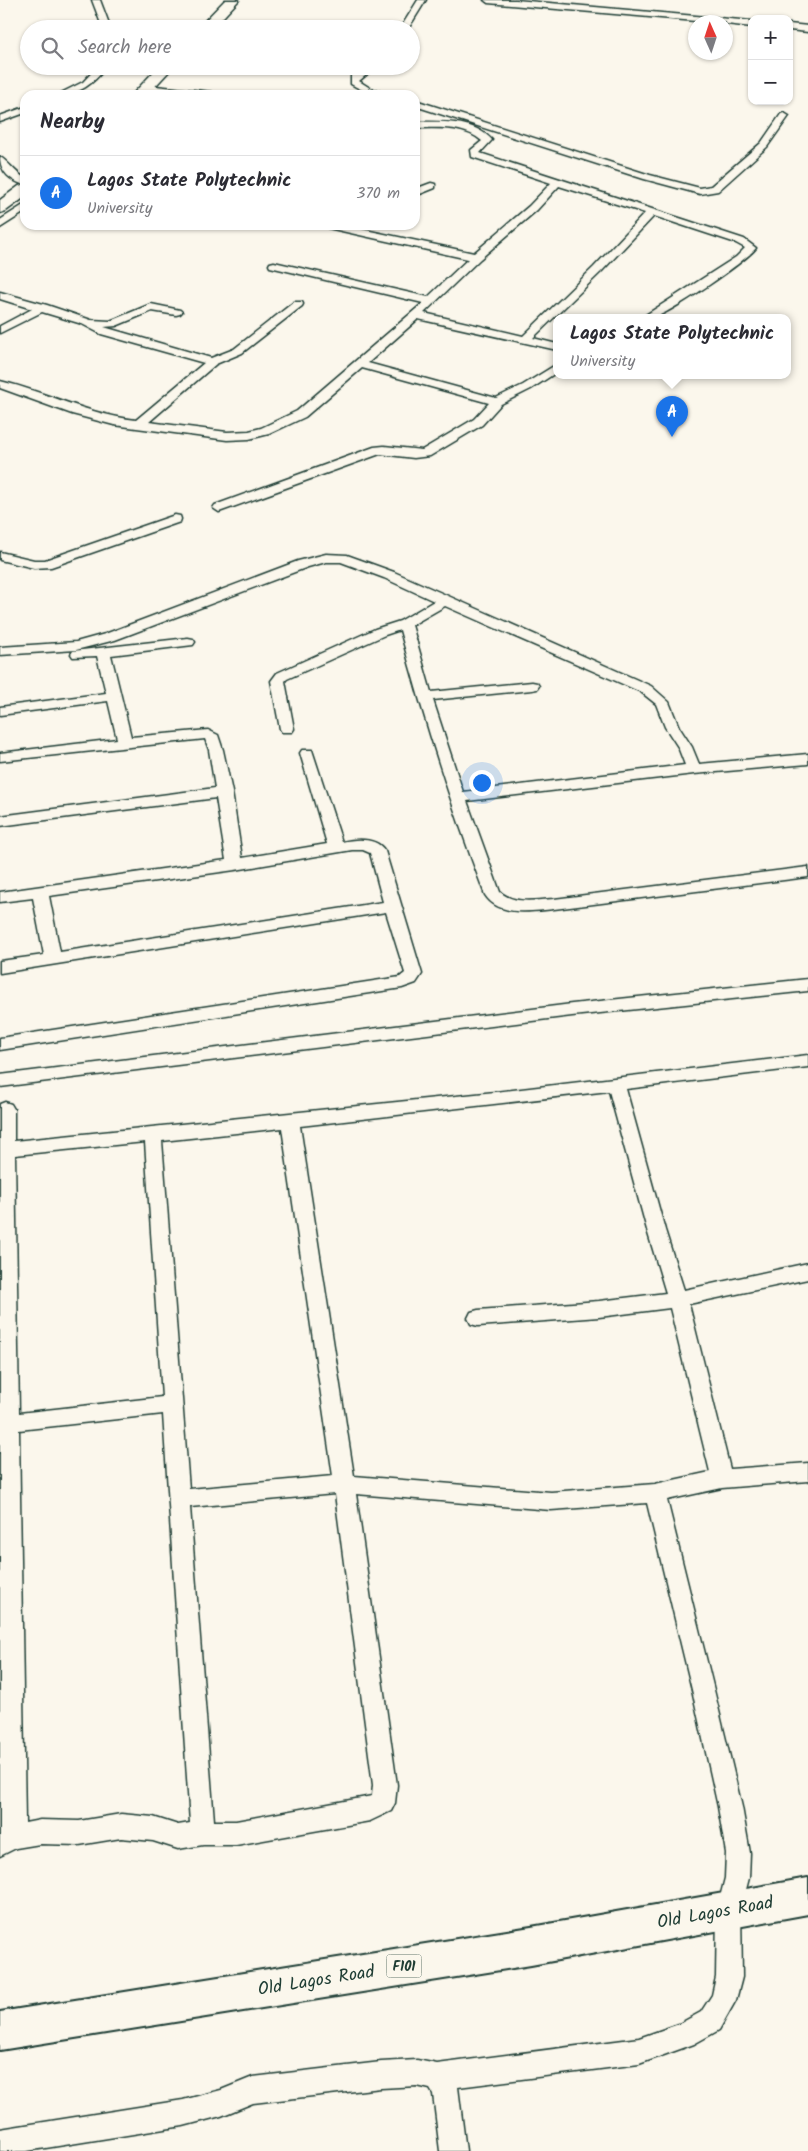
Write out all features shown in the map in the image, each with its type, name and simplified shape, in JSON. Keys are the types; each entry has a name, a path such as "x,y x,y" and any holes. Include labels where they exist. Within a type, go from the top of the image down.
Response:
{"highway":[{"path":"213,20 232,0"},
{"path":"144,90 158,75"},
{"path":"0,208 20,193"}],"main road":[{"name":"Old Lagos Road","path":"0,2031 531,1946 808,1896"}],"street":[{"path":"96,0 104,20"},
{"path":"410,20 422,0"},
{"path":"488,0 748,24"},
{"path":"606,10 611,0"},
{"path":"793,27 808,28"},
{"path":"73,90 86,84 95,75"},
{"path":"357,75 354,78 354,82 367,90"},
{"path":"420,105 638,174 700,191 714,189 764,145 784,116"},
{"path":"0,119 20,112"},
{"path":"420,125 454,126 469,130 487,140 476,150 475,156 740,241 751,248 740,259 653,314"},
{"path":"0,160 11,174 20,179"},
{"path":"0,384 95,417 227,436 249,435 265,431 301,414 416,315 476,257 533,208 557,182"},
{"path":"420,191 431,186"},
{"path":"0,225 20,211"},
{"path":"526,339 598,269 652,212"},
{"path":"364,230 476,257"},
{"path":"274,265 430,301"},
{"path":"0,295 86,322 106,332 212,362"},
{"path":"139,424 212,362 238,351 298,304"},
{"path":"0,330 43,307"},
{"path":"86,322 112,324 151,307 176,312"},
{"path":"416,315 553,346"},
{"path":"359,364 497,402"},
{"path":"219,508 378,450 391,449 411,455 422,454 464,432 478,422 497,402 527,387 553,370"},
{"path":"0,556 34,564 46,564 175,519"},
{"path":"0,651 76,646 110,637 303,564 334,556 389,575 646,689 656,695 662,702 672,727 685,747 694,769"},
{"path":"287,728 278,681 282,676 371,636 405,624 444,601"},
{"path":"405,624 424,697 457,797 494,895 501,902 511,905 554,904 808,872"},
{"path":"0,663 188,642"},
{"path":"103,652 125,742"},
{"path":"424,697 532,686"},
{"path":"0,711 114,696"},
{"path":"0,757 208,734 213,738 224,792 235,865"},
{"path":"307,753 336,848"},
{"path":"457,797 694,769 808,759"},
{"path":"0,821 224,792"},
{"path":"0,897 235,865 362,844 372,845 377,851 414,974 410,979 0,1044"},
{"path":"40,892 53,958"},
{"path":"0,967 392,906"},
{"path":"0,1081 572,1010 808,985"},
{"path":"5,1149 153,1135 808,1061"},
{"path":"616,1084 656,1230 685,1323 722,1479"},
{"path":"5,1109 3,1216 4,1334 8,1423 6,1840 40,1832 79,1833 122,1826 153,1829 178,1837 203,1833 236,1833 370,1810 383,1803 385,1785 354,1544 343,1484 331,1385 290,1119"},
{"path":"153,1135 203,1833"},
{"path":"478,1318 599,1309 677,1299 808,1271"},
{"path":"8,1423 172,1404"},
{"path":"179,1499 343,1484 551,1501 655,1493 722,1479 808,1472"},
{"path":"0,2142 184,2113 221,2103 253,2090 381,2075 417,2073 437,2077 638,2051 685,2035 710,2021 723,2000 729,1977 729,1909 738,1866 734,1832 704,1694 655,1493"},
{"path":"437,2077 446,2089 453,2151"}],"place":[{"name":"Lagos State Polytechnic","path":"672,437"}]}
